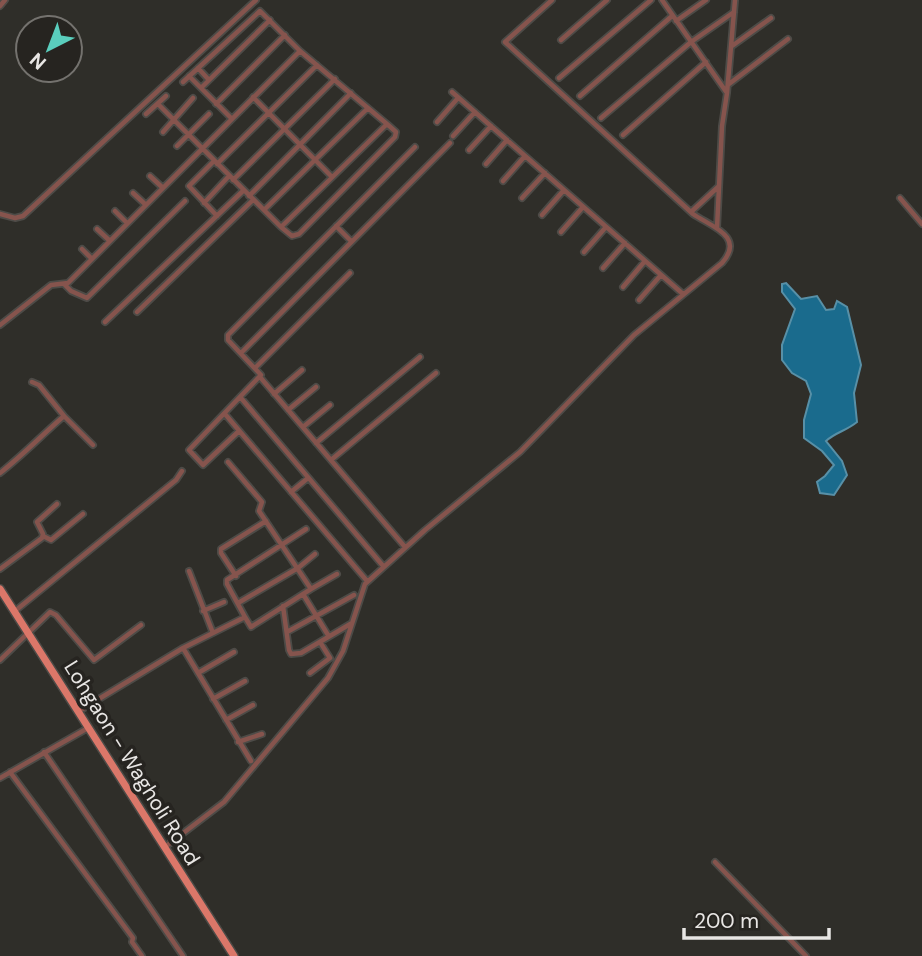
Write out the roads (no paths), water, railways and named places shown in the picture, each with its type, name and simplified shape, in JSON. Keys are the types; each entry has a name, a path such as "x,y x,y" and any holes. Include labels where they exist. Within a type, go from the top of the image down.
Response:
{"main road":[{"name":"Lohgaon - Wagholi Road","path":"1,594 234,956"}],"street":[{"path":"0,6 5,0"},
{"path":"0,214 15,218 23,216 256,0"},
{"path":"164,848 221,806 328,678 343,651 360,594 368,581 520,452 634,335 729,255 728,238 691,212 505,43 552,0"},
{"path":"561,40 607,0"},
{"path":"559,78 650,0"},
{"path":"662,0 727,93"},
{"path":"676,21 706,0"},
{"path":"717,228 722,125 735,0"},
{"path":"158,104 292,236 299,234 396,137 396,132 300,51 262,12 258,11 183,82"},
{"path":"601,118 691,42 734,12"},
{"path":"580,96 672,16"},
{"path":"731,46 771,18"},
{"path":"201,88 270,20"},
{"path":"216,104 285,35"},
{"path":"728,84 788,39"},
{"path":"0,325 51,285 65,285 300,51"},
{"path":"623,135 706,62"},
{"path":"217,216 189,186 317,65"},
{"path":"197,68 209,80"},
{"path":"189,76 232,119"},
{"path":"204,203 285,129 334,79"},
{"path":"452,92 684,294"},
{"path":"137,312 351,93"},
{"path":"146,114 166,96"},
{"path":"253,97 331,176"},
{"path":"437,121 458,97"},
{"path":"163,132 193,98"},
{"path":"264,211 369,108"},
{"path":"453,136 475,112"},
{"path":"177,145 209,114"},
{"path":"281,227 387,124"},
{"path":"469,150 491,126"},
{"path":"486,164 507,140"},
{"path":"241,353 450,143"},
{"path":"405,547 288,411 260,377 261,373 256,367 228,340 228,335 415,147"},
{"path":"503,181 525,156"},
{"path":"522,198 545,173"},
{"path":"150,176 163,188"},
{"path":"691,212 718,187"},
{"path":"106,322 244,190"},
{"path":"542,215 564,190"},
{"path":"133,193 146,205"},
{"path":"900,198 922,224"},
{"path":"65,285 71,291 87,298 185,201"},
{"path":"561,232 583,207"},
{"path":"115,211 127,223"},
{"path":"336,226 351,241"},
{"path":"584,252 606,227"},
{"path":"97,229 110,241"},
{"path":"603,268 625,243"},
{"path":"82,249 92,259"},
{"path":"623,287 645,261"},
{"path":"256,367 351,273"},
{"path":"639,300 661,275"},
{"path":"316,443 420,357"},
{"path":"274,394 302,370"},
{"path":"331,460 436,373"},
{"path":"239,431 205,464 200,464 188,449 260,377"},
{"path":"32,382 39,385 64,416 93,445"},
{"path":"288,411 317,387"},
{"path":"241,398 384,567"},
{"path":"303,427 330,405"},
{"path":"225,414 368,581"},
{"path":"0,473 64,416"},
{"path":"228,462 262,502 259,509 311,589"},
{"path":"14,612 176,480 182,471"},
{"path":"291,492 308,478"},
{"path":"57,504 37,522 43,536 51,540 83,513"},
{"path":"236,576 221,549 266,521"},
{"path":"306,529 226,582 251,627 337,574"},
{"path":"0,569 43,536"},
{"path":"238,603 298,568 315,554"},
{"path":"189,571 213,632"},
{"path":"303,594 328,635"},
{"path":"287,632 354,595"},
{"path":"203,611 223,602"},
{"path":"284,606 291,654 301,653 352,623"},
{"path":"0,660 48,614 54,613 94,660 141,625"},
{"path":"78,712 183,648 245,617"},
{"path":"310,673 330,658 320,642"},
{"path":"183,648 251,761"},
{"path":"198,673 234,652"},
{"path":"213,699 245,681"},
{"path":"226,721 253,705"},
{"path":"0,778 88,728"},
{"path":"239,742 262,734"},
{"path":"44,752 183,956"},
{"path":"10,772 133,938 132,942 142,956"},
{"path":"715,862 806,956"}],"water":[{"path":"786,283 801,299 817,296 826,310 834,309 837,301 847,307 861,365 854,393 857,422 826,441 842,461 847,475 834,495 820,493 817,482 834,465 822,451 804,438 804,420 811,394 806,381 792,373 782,360 782,345 795,309 782,292 782,284"}]}
